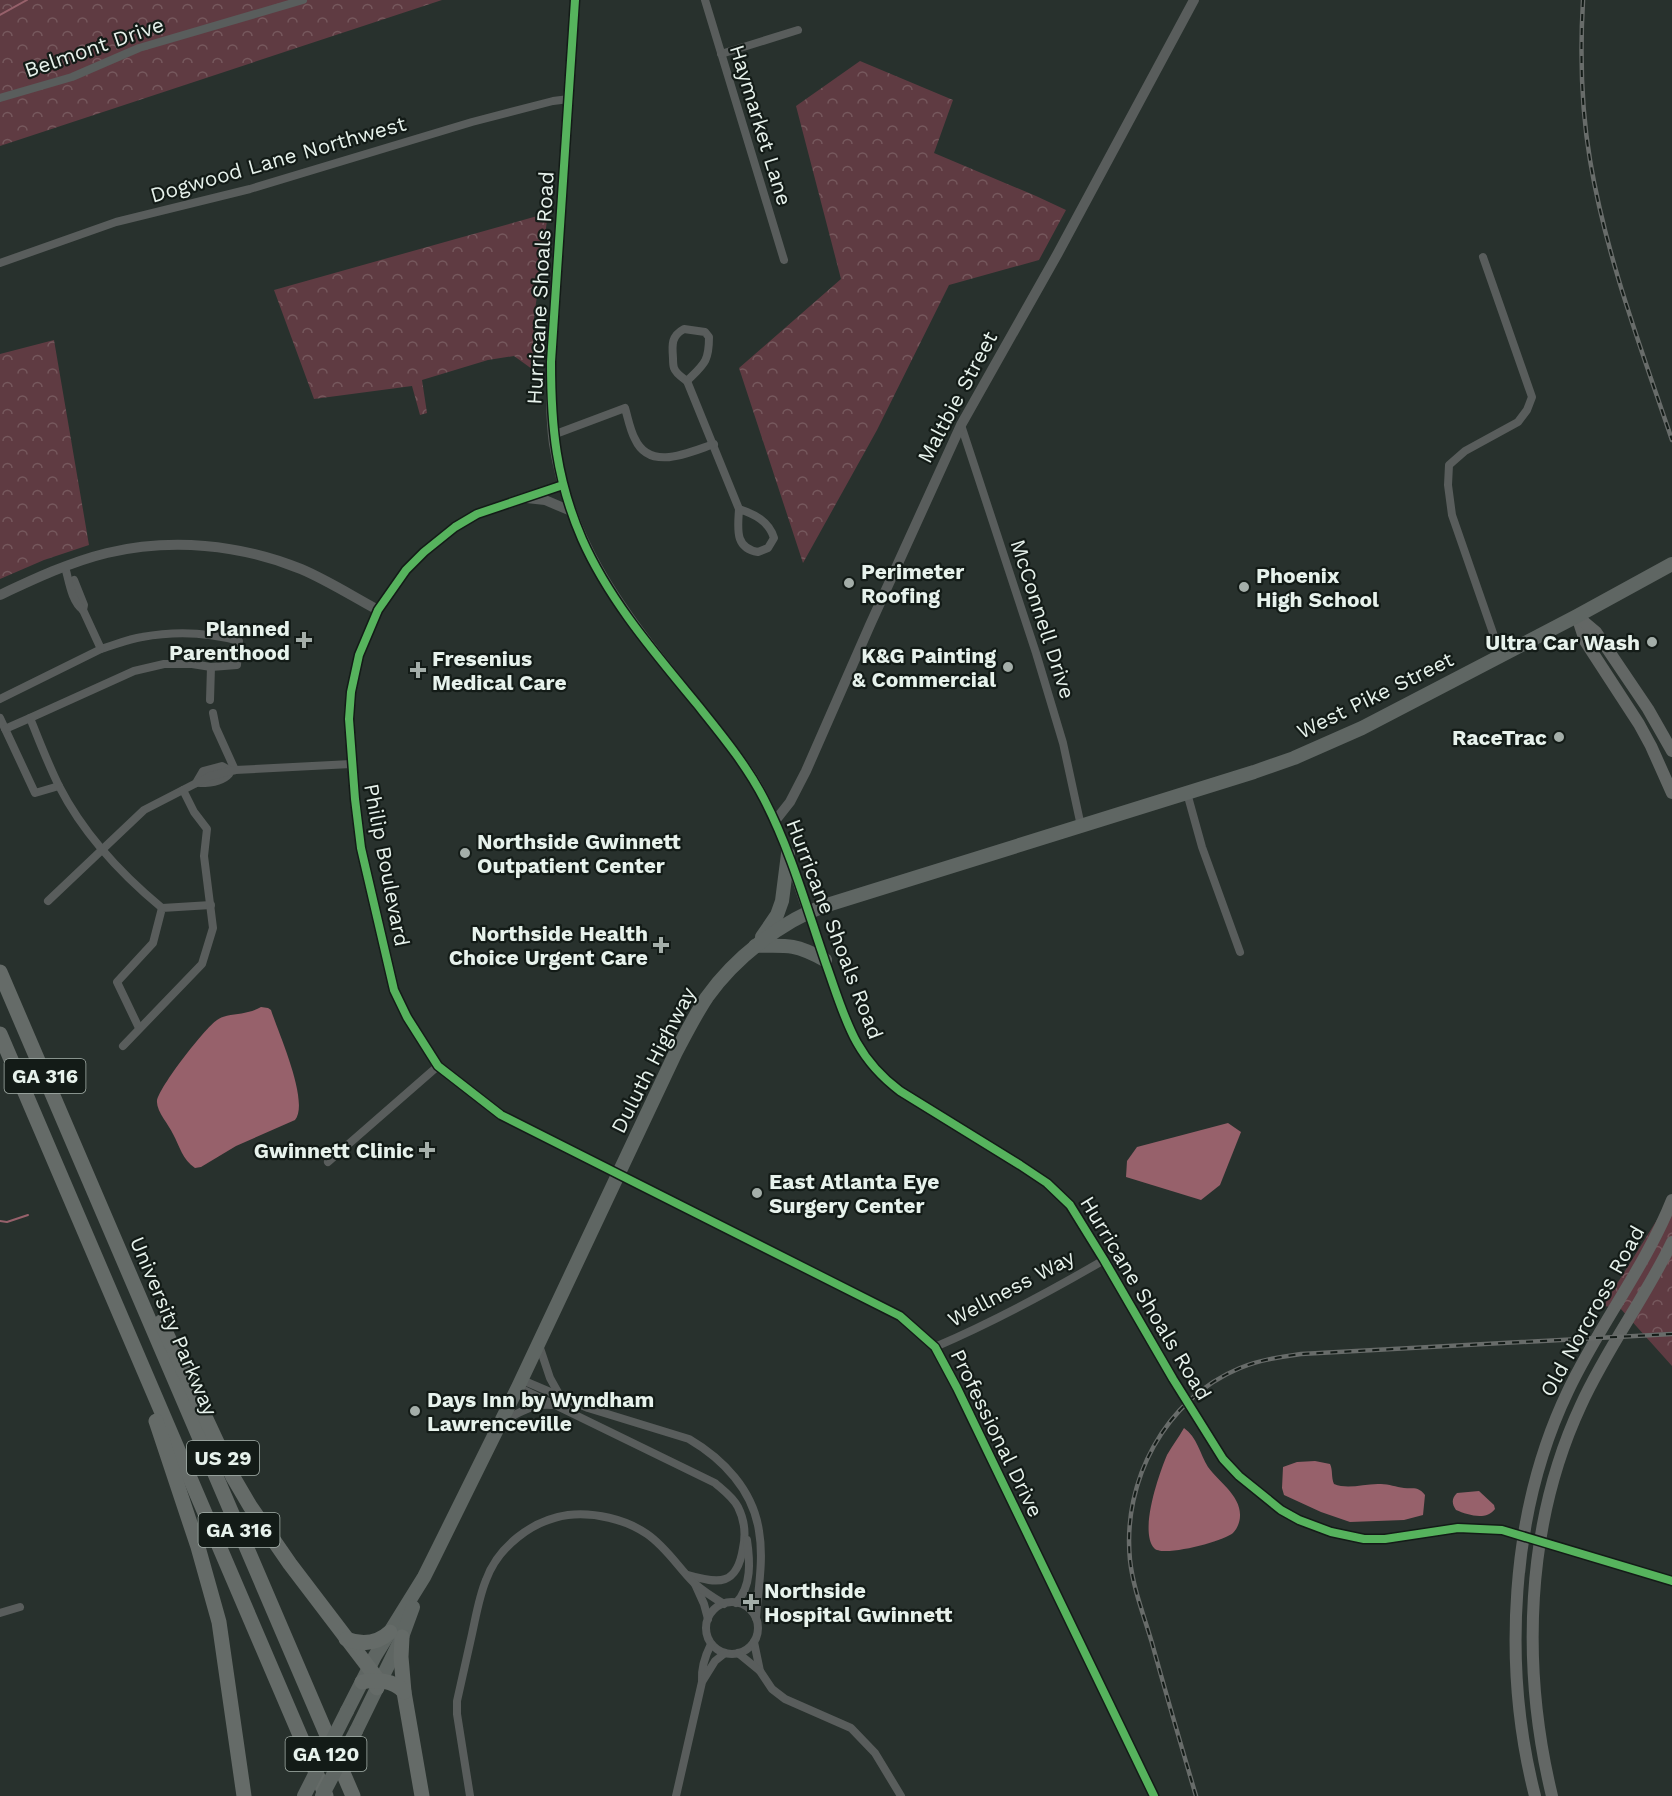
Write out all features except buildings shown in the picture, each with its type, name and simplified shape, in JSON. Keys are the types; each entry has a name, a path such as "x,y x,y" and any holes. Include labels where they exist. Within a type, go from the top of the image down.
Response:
{"highway":[{"name":"University Parkway","path":"0,972 353,1796"},
{"name":"GA 316","path":"0,1034 324,1796"},
{"name":"US 29","path":"125,1264 143,1289 159,1318 233,1478 269,1536 346,1639 373,1680"},
{"name":"US 29","path":"137,1355 214,1600 244,1796"},
{"path":"346,1639 373,1642 396,1635 422,1796"},
{"path":"373,1680 397,1685 404,1692"}],"main road":[{"name":"West Pike Street","path":"1081,826 1286,761 1322,747 1403,708 1672,564"},
{"path":"1577,616 1596,632 1654,719 1672,751"},
{"path":"1577,616 1585,641 1639,724 1672,793"},
{"name":"Duluth Highway","path":"324,1796 356,1731 373,1680 520,1384 675,1054 708,995 755,946 808,912 1081,826"},
{"path":"755,946 777,915 782,901 788,854"},
{"path":"755,946 789,945 809,951 825,960"},
{"name":"Old Norcross Road","path":"1535,1796 1521,1725 1517,1606 1524,1536 1538,1471 1567,1392 1654,1240 1672,1200"},
{"name":"Old Norcross Road","path":"1552,1796 1539,1729 1533,1603 1540,1540 1550,1493 1580,1406 1600,1366 1647,1290 1672,1242"},
{"name":"Duluth Highway","path":"304,1796 347,1712 373,1680"}],"street":[{"name":"Belmont Drive","path":"0,98 72,77 140,48 303,0"},
{"name":"Hurricane Shoals Road","path":"575,0 551,362 553,435 563,485 592,561 612,594 752,777 788,854 850,1032 859,1047 877,1072 907,1095 1047,1183 1062,1197 1077,1214 1173,1379 1223,1459 1239,1476 1281,1510 1299,1520 1331,1532 1365,1539 1385,1539 1472,1528 1502,1530 1672,1581"},
{"name":"Haymarket Lane","path":"705,0 784,260"},
{"name":"Maltbie Street","path":"775,822 790,802 806,771 961,425 1058,253 1194,0"},
{"path":"721,54 798,30"},
{"name":"Dogwood Lane Northwest","path":"0,263 116,222 250,189 472,122 569,99"},
{"path":"1483,257 1532,397 1527,410 1518,422 1465,451 1449,465 1448,485 1452,515 1463,551 1501,656"},
{"path":"687,381 708,358 709,337 705,332 684,329 678,332 673,340 674,368 687,381 739,509 739,538 745,548 758,552 768,548 774,538 772,530 753,513 739,509"},
{"path":"553,435 625,408 635,441 651,455 667,459 714,444"},
{"name":"McConnell Drive","path":"961,425 1063,743 1081,826"},
{"name":"Philip Boulevard","path":"563,485 477,513 443,536 405,570 378,610 359,655 351,692 349,719 351,764 361,848 394,990 407,1017 438,1066 501,1115 619,1174"},
{"path":"521,498 545,500 571,511"},
{"path":"0,595 67,566 106,553 143,547 181,545 228,549 265,557 302,570 378,610"},
{"path":"67,566 84,605 83,610 101,649"},
{"path":"0,699 101,649 140,637 180,633 223,637 239,641 237,665 211,667 164,664 134,671 5,729"},
{"path":"210,700 211,667"},
{"path":"213,713 216,728 233,770"},
{"path":"0,718 35,793 59,786"},
{"path":"30,718 59,786 85,829 102,850 162,908 211,905"},
{"path":"48,901 144,810 196,783 211,783 222,765 233,770 351,764"},
{"path":"196,783 203,771 225,778 233,770"},
{"path":"123,1046 202,964 213,928 204,856 207,829 194,812 183,790"},
{"path":"1187,793 1202,847 1240,952"},
{"path":"139,1028 117,982 153,943 162,908"},
{"path":"328,1162 438,1066"},
{"name":"Professional Drive","path":"619,1174 900,1316 934,1347 957,1388 1154,1796"},
{"name":"Wellness Way","path":"934,1347 1015,1310 1104,1260"},
{"path":"538,1344 550,1378 560,1397"},
{"path":"520,1384 617,1418 688,1439 703,1447 731,1472 748,1496 756,1514 760,1532 756,1618"},
{"path":"520,1384 557,1406 724,1490 736,1503 741,1516 746,1533 749,1561 747,1585 736,1603"},
{"path":"501,1422 532,1407 557,1406"},
{"path":"470,1796 457,1701 486,1578 504,1550 517,1538 547,1520 580,1514 610,1518 632,1525 659,1543 695,1584 724,1604"},
{"path":"687,1575 709,1581 721,1580 733,1574 741,1563 746,1533"},
{"path":"695,1584 708,1619"},
{"path":"736,1603 745,1606 756,1618 758,1626 754,1642 738,1653 725,1653 717,1649 707,1636 708,1619 713,1611 724,1604 736,1603"},
{"path":"0,1613 20,1607"},
{"path":"754,1642 760,1671"},
{"path":"702,1682 703,1663 711,1644"},
{"path":"676,1796 702,1682 715,1661 725,1653"},
{"path":"738,1653 760,1671 772,1689 785,1699 851,1728 875,1753 901,1796"}],"green space":[{"path":"0,0 442,0 0,146"},
{"path":"860,61 953,100 934,153 1066,210 1039,260 949,285 877,430 803,563 739,368 841,279 796,106"},
{"path":"548,213 534,318 532,369 514,356 488,360 422,380 427,413 420,415 412,386 314,399 274,290"},
{"path":"54,340 89,545 44,560 0,579 0,354"},
{"path":"1672,1196 1672,1366 1620,1308 1603,1306"}],"shaded area":[{"path":"261,1007 271,1010 296,1083 299,1111 295,1120 236,1146 201,1167 195,1168 184,1157 157,1101 183,1058 211,1025 224,1017 250,1012"},
{"path":"1228,1123 1241,1132 1220,1185 1201,1200 1126,1177 1127,1161 1137,1147"},
{"path":"1184,1428 1195,1441 1208,1467 1237,1502 1239,1521 1233,1533 1218,1540 1180,1550 1159,1551 1154,1548 1150,1540 1149,1516 1159,1475 1167,1455"},
{"path":"1315,1461 1330,1464 1334,1484 1340,1486 1384,1484 1420,1490 1425,1495 1423,1515 1404,1520 1350,1522 1284,1495 1283,1467 1297,1462"},
{"path":"1479,1491 1494,1505 1495,1509 1491,1513 1477,1516 1456,1510 1453,1501 1457,1493"}],"waterway":[{"path":"0,15 27,0"},
{"path":"0,1221 7,1222 28,1215"}],"railway":[{"path":"1583,0 1583,100 1587,140 1597,196 1625,301 1672,440"},
{"path":"1196,1796 1136,1591 1131,1570 1129,1530 1133,1501 1154,1446 1170,1422 1190,1400 1213,1382 1240,1368 1262,1361 1301,1354 1672,1334"}],"cycle path":[{"path":"575,0 551,362 554,431 566,495 582,539 605,583 649,645 732,749 764,799 790,860 845,1018 871,1064 900,1091 1047,1183 1070,1205 1223,1459 1239,1476 1281,1510 1299,1520 1331,1532 1364,1539 1385,1539 1458,1528 1502,1530 1672,1581"},
{"path":"563,485 477,514 455,527 424,552 406,570 378,610 359,655 351,692 349,719 355,799 361,848 394,990 407,1017 438,1066 501,1115 900,1316 935,1347 1154,1796"}],"place":[{"name":"Perimeter Roofing","path":"849,583"},
{"name":"Phoenix High School","path":"1244,587"},
{"name":"Planned Parenthood","path":"304,640"},
{"name":"Ultra Car Wash","path":"1652,642"},
{"name":"K&G Painting & Commercial","path":"1008,667"},
{"name":"Fresenius Medical Care","path":"418,670"},
{"name":"RaceTrac","path":"1559,737"},
{"name":"Northside Gwinnett Outpatient Center","path":"465,853"},
{"name":"Northside Health Choice Urgent Care","path":"661,945"},
{"name":"Gwinnett Clinic","path":"427,1150"},
{"name":"East Atlanta Eye Surgery Center","path":"757,1193"},
{"name":"Days Inn by Wyndham Lawrenceville","path":"415,1411"},
{"name":"Northside Hospital Gwinnett","path":"751,1602"}]}
